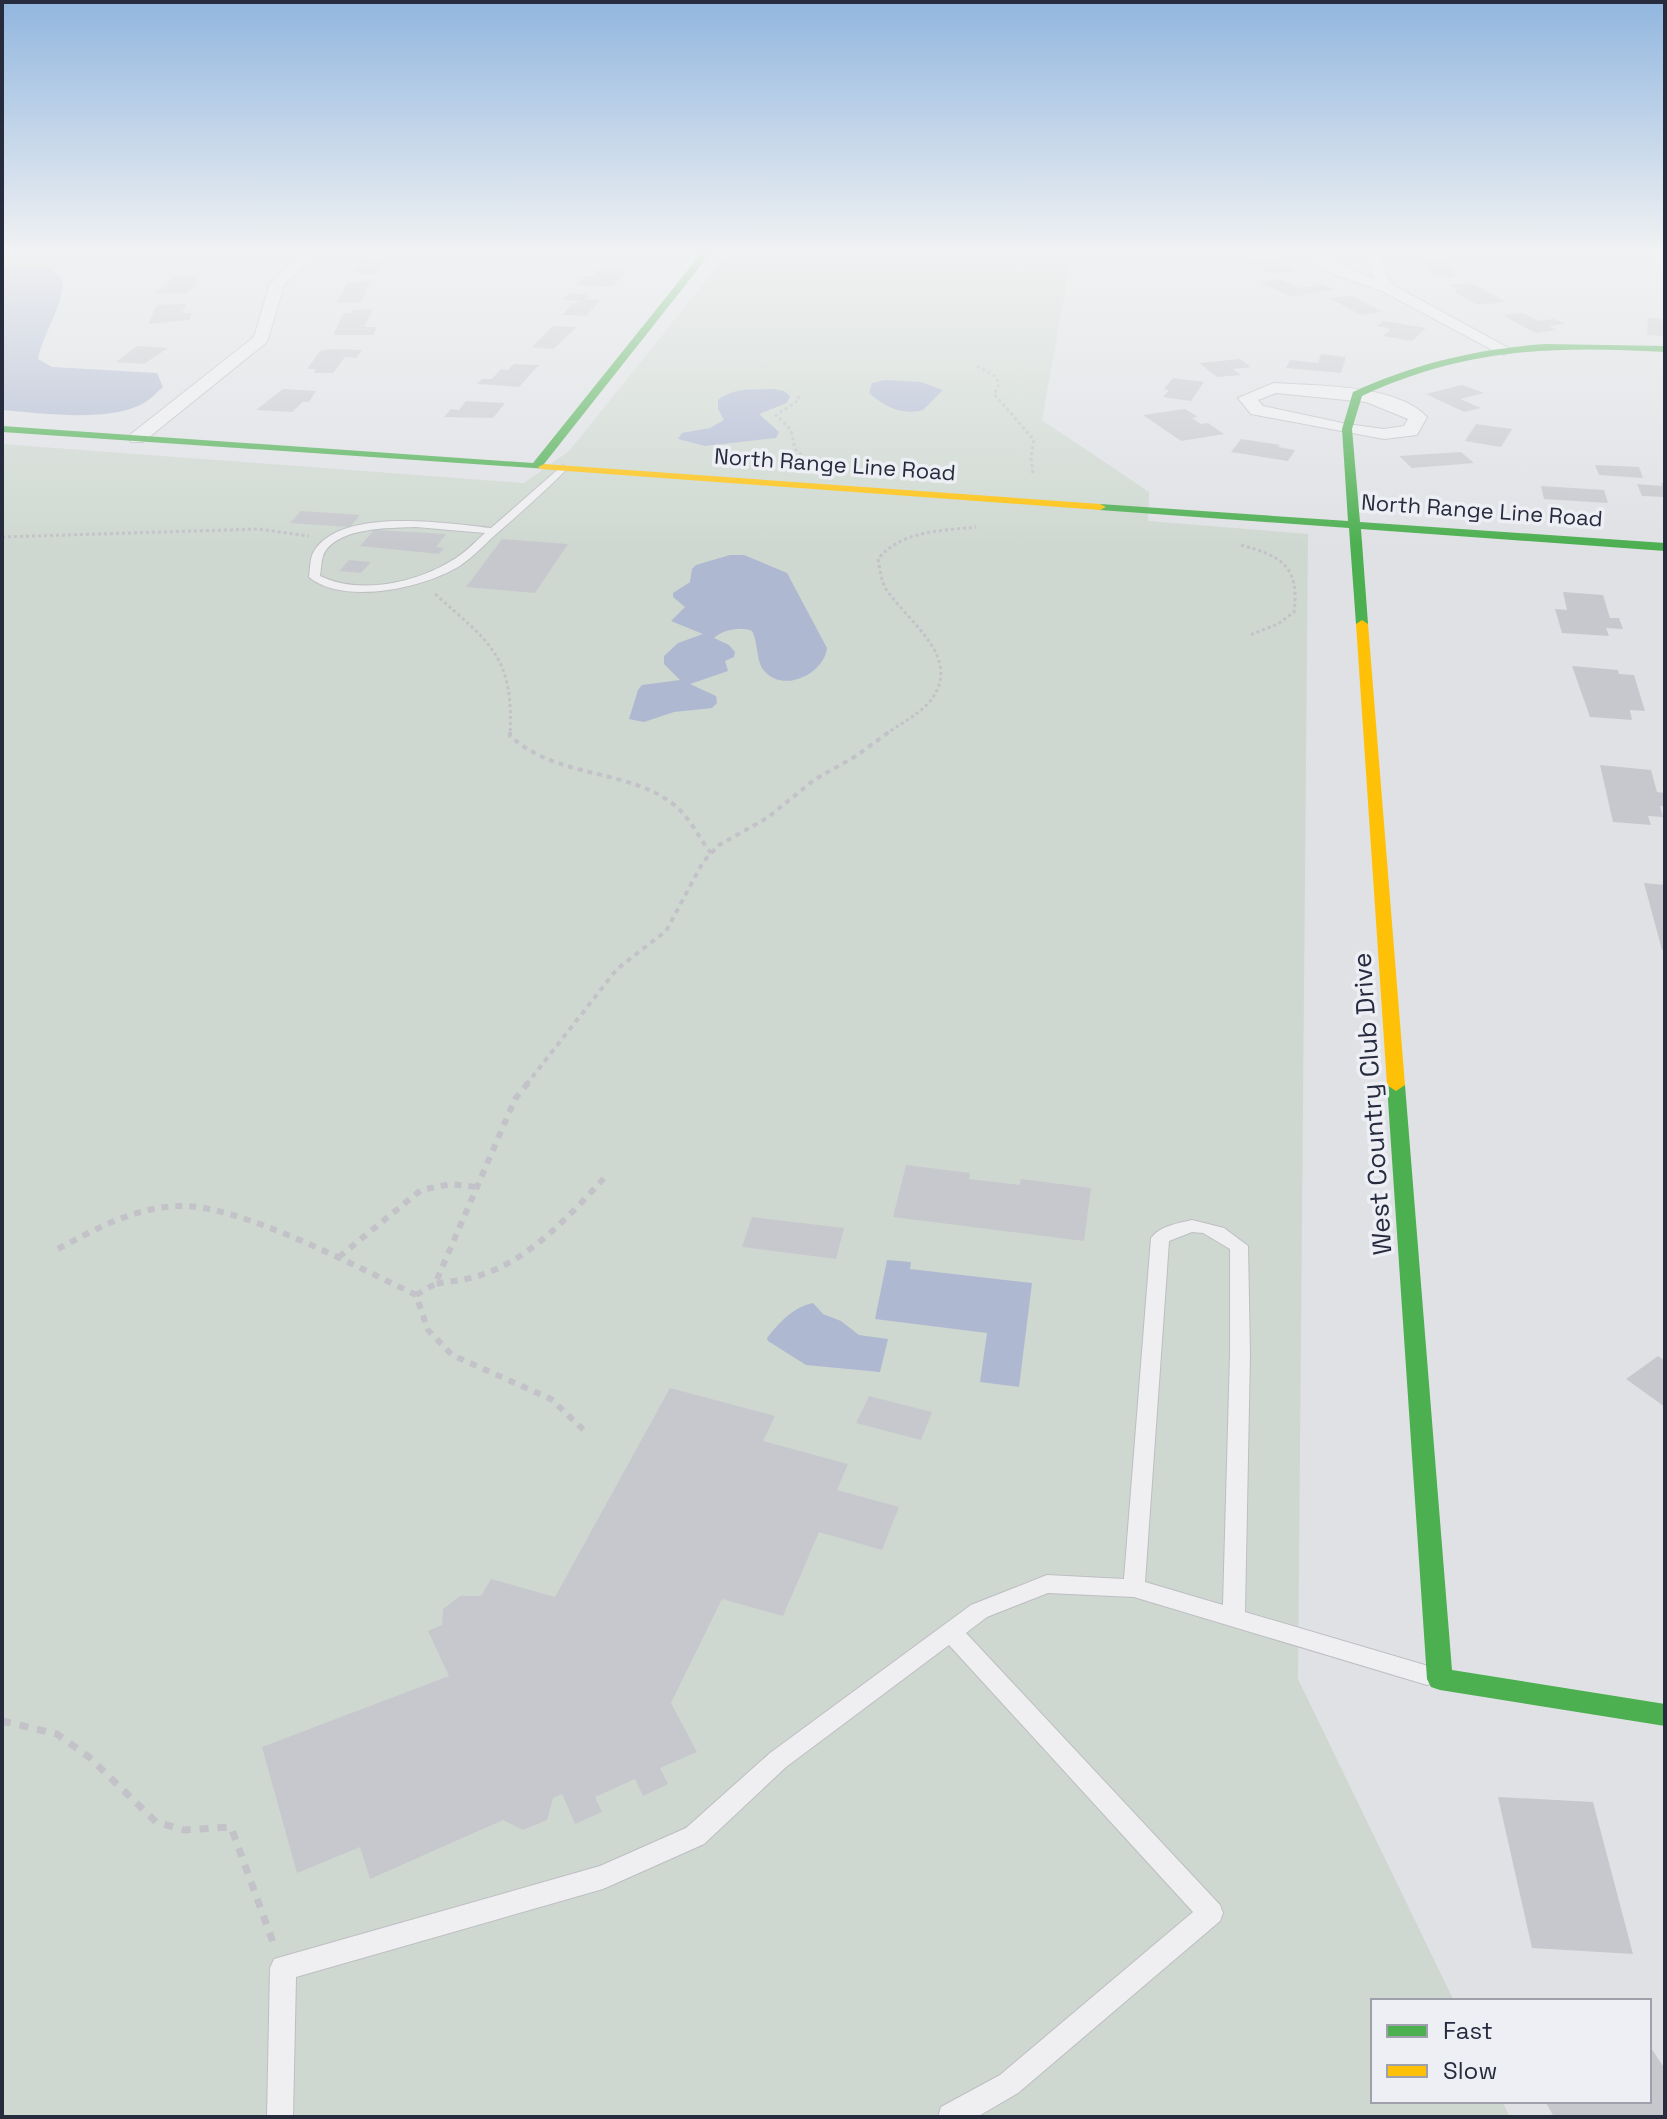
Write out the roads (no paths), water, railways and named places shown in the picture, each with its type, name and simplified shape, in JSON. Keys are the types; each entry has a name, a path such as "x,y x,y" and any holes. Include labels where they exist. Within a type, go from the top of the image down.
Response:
{"street":[{"path":"137,438 249,349"},
{"path":"536,466 630,349"},
{"path":"1347,429 1357,394 1410,367 1511,349"},
{"path":"1274,388 1357,394 1401,406 1418,417 1411,431 1384,434 1347,429 1257,410 1247,398 1274,388"},
{"name":"North Range Line Road","path":"2,429 1665,547"},
{"name":"West Country Club Drive","path":"1347,429 1440,1679"},
{"path":"1440,1679 1665,1715"}],"lane":[{"path":"494,531 391,523 352,531 320,547 312,565 314,577 323,583 354,589 414,579 450,567 494,531 563,468"},
{"path":"1134,1588 1160,1238 1185,1224 1215,1229 1239,1246 1240,1354 1234,1616"},
{"path":"280,2117 283,1968 603,1877 695,1836 778,1760 979,1611 1047,1584 1134,1588 1440,1679"},
{"path":"951,1632 1211,1913 1009,2084 951,2117"}],"water":[{"path":"2,349 41,349 38,359 52,367 157,373 163,387 144,403 113,413 74,415 2,410"},
{"path":"885,380 921,382 943,390 923,410 907,412 886,405 869,393 872,383"},
{"path":"773,389 790,396 787,403 759,414 779,432 776,438 705,446 678,439 682,433 710,428 724,420 718,409 718,400 724,396 744,390"},
{"path":"730,555 744,555 787,573 827,648 824,658 810,673 800,678 779,680 762,668 752,631 727,631 714,638 729,645 735,652 734,657 725,661 728,671 690,684 716,696 717,703 712,708 674,712 644,722 629,719 642,685 680,680 664,664 664,656 678,643 703,634 671,621 685,607 673,597 673,593 690,582 692,569 696,565"},
{"path":"887,1260 911,1262 910,1269 1032,1283 1019,1387 980,1382 987,1333 875,1319"},
{"path":"813,1303 823,1314 841,1321 859,1335 888,1339 880,1372 806,1365 768,1341 767,1338 787,1316"}]}
